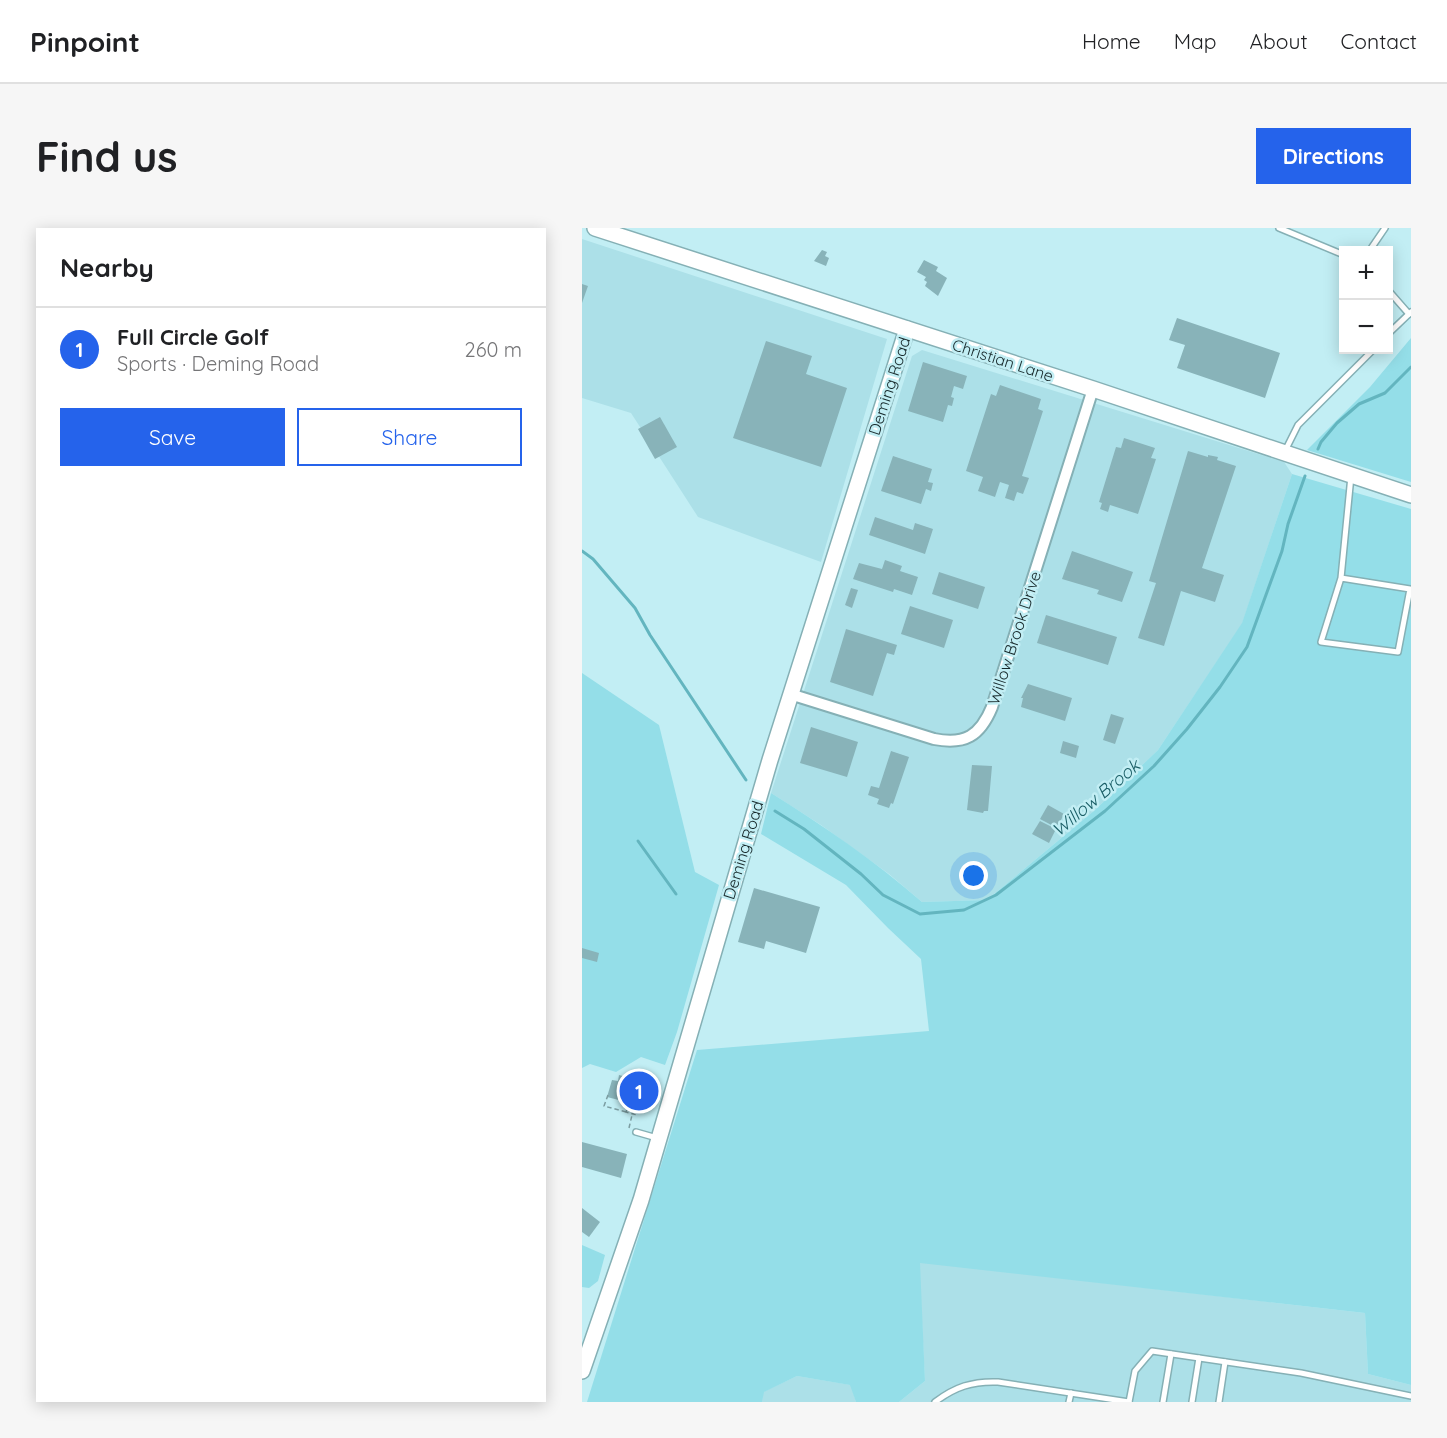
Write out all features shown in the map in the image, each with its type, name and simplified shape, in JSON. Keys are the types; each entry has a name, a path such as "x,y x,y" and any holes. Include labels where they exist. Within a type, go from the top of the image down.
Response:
{"street":[{"name":"Christian Lane","path":"595,228 1093,388 1411,495"},
{"name":"Deming Road","path":"582,1371 627,1243 790,694 908,329"},
{"name":"Willow Brook Drive","path":"790,694 940,741 957,741 969,737 980,729 987,720 992,707 1093,388"}],"lane":[{"path":"1279,228 1339,253"},
{"path":"1373,246 1385,228"},
{"path":"1393,294 1410,313 1393,330"},
{"path":"1285,453 1298,425 1369,354"},
{"path":"1341,578 1410,589 1398,652 1321,642 1341,578 1351,474"},
{"path":"636,1132 659,1138"},
{"path":"934,1402 965,1384 980,1382 1129,1402 1135,1371 1152,1351 1301,1373 1411,1396"},
{"path":"1163,1402 1171,1354"},
{"path":"1192,1402 1199,1358"},
{"path":"1219,1402 1225,1362"},
{"path":"1069,1402 1071,1393"}],"path":[{"path":"608,1095 604,1106 637,1115"},
{"path":"626,1112 628,1103"},
{"path":"628,1130 633,1114"}],"shaded area":[{"path":"582,239 887,339 821,562 698,517 631,413 582,398"},
{"path":"1411,338 1411,482 1307,450 1370,387"},
{"path":"922,350 1284,462 1292,474 1242,624 1158,750 1095,810 987,900 922,902 889,874 821,825 771,793 912,356"},
{"path":"1292,474 1411,509 1411,1385 1368,1374 1365,1313 920,1263 925,1381 899,1402 856,1402 850,1385 797,1376 764,1392 762,1402 587,1402 697,1050 929,1031 921,959 846,885 761,834 771,793 849,845 922,902 987,900 1095,810 1158,750 1242,623"},
{"path":"582,673 659,725 695,872 719,885 677,1032 665,1065 641,1057 616,1072 590,1064 582,1068"},
{"path":"582,1245 605,1255 598,1281 589,1288 582,1287"},
{"path":"919,1262 1365,1313 1368,1374 1411,1385 1411,1402 899,1402 925,1381"},
{"path":"797,1376 851,1385 856,1402 762,1402 763,1392"}],"building":[{"path":"822,250 827,252 825,256 829,258 826,266 814,261"},
{"path":"924,260 938,267 936,271 947,278 938,296 925,286 926,277 917,272"},
{"path":"582,284 588,286 582,303"},
{"path":"1177,318 1280,353 1265,398 1177,368 1185,345 1169,340"},
{"path":"766,341 812,356 806,374 847,388 821,467 733,438"},
{"path":"923,362 967,376 963,389 954,386 951,397 954,398 952,406 948,405 943,422 908,411"},
{"path":"1000,385 1041,399 1038,409 1043,411 1022,476 1029,478 1023,494 1017,492 1014,501 1005,498 1009,485 1000,482 995,497 978,491 983,477 966,471 991,394 996,396"},
{"path":"660,417 677,447 655,459 638,429"},
{"path":"1124,438 1155,448 1151,458 1156,459 1138,514 1110,505 1108,512 1100,509 1102,503 1099,502 1116,447 1121,448"},
{"path":"1188,451 1208,457 1208,455 1218,457 1217,460 1236,466 1202,568 1224,575 1215,602 1181,591 1164,646 1138,638 1156,583 1149,581"},
{"path":"893,456 932,469 928,482 933,483 931,491 926,489 921,504 881,491"},
{"path":"875,517 913,530 915,523 933,529 925,554 869,535"},
{"path":"1072,551 1133,572 1122,602 1097,594 1099,590 1062,579"},
{"path":"885,560 902,566 900,571 918,577 912,595 894,589 893,592 853,579 859,563 882,569"},
{"path":"939,572 985,587 978,609 932,594"},
{"path":"851,588 858,590 852,608 845,605"},
{"path":"910,606 953,620 944,648 901,634"},
{"path":"1046,615 1117,637 1108,665 1037,643"},
{"path":"846,629 897,645 894,655 887,653 873,696 830,682"},
{"path":"1028,684 1072,698 1065,721 1021,707 1023,698 1021,698"},
{"path":"1111,714 1124,718 1115,744 1103,740"},
{"path":"811,727 858,742 847,777 800,763"},
{"path":"1063,741 1079,746 1076,758 1060,753"},
{"path":"891,751 909,757 893,804 891,803 889,808 877,804 879,799 868,795 871,786 879,788"},
{"path":"972,765 992,766 988,811 983,813 967,810"},
{"path":"1048,805 1064,814 1057,828 1040,819"},
{"path":"1040,821 1056,829 1049,843 1032,834"},
{"path":"754,888 820,907 806,953 766,941 764,949 738,942"},
{"path":"582,948 599,953 597,962 582,958"},
{"path":"619,1075 648,1083 642,1106 607,1097 612,1080 618,1081"},
{"path":"582,1142 627,1154 621,1178 582,1167"},
{"path":"582,1208 600,1222 589,1237 582,1232"}],"waterway":[{"name":"Willow Brook","path":"1318,449 1337,423 1359,404 1385,393 1411,367"},
{"name":"Willow Brook","path":"775,811 804,829 861,874 883,895 920,914 964,910 996,895 1105,811 1154,766 1220,687 1247,647 1282,551 1288,524 1305,476"},
{"name":"Willow Brook","path":"582,551 593,559 635,608 650,635 746,780"},
{"path":"638,841 676,894"}],"place":[{"name":"Full Circle Golf","path":"639,1091"}]}
